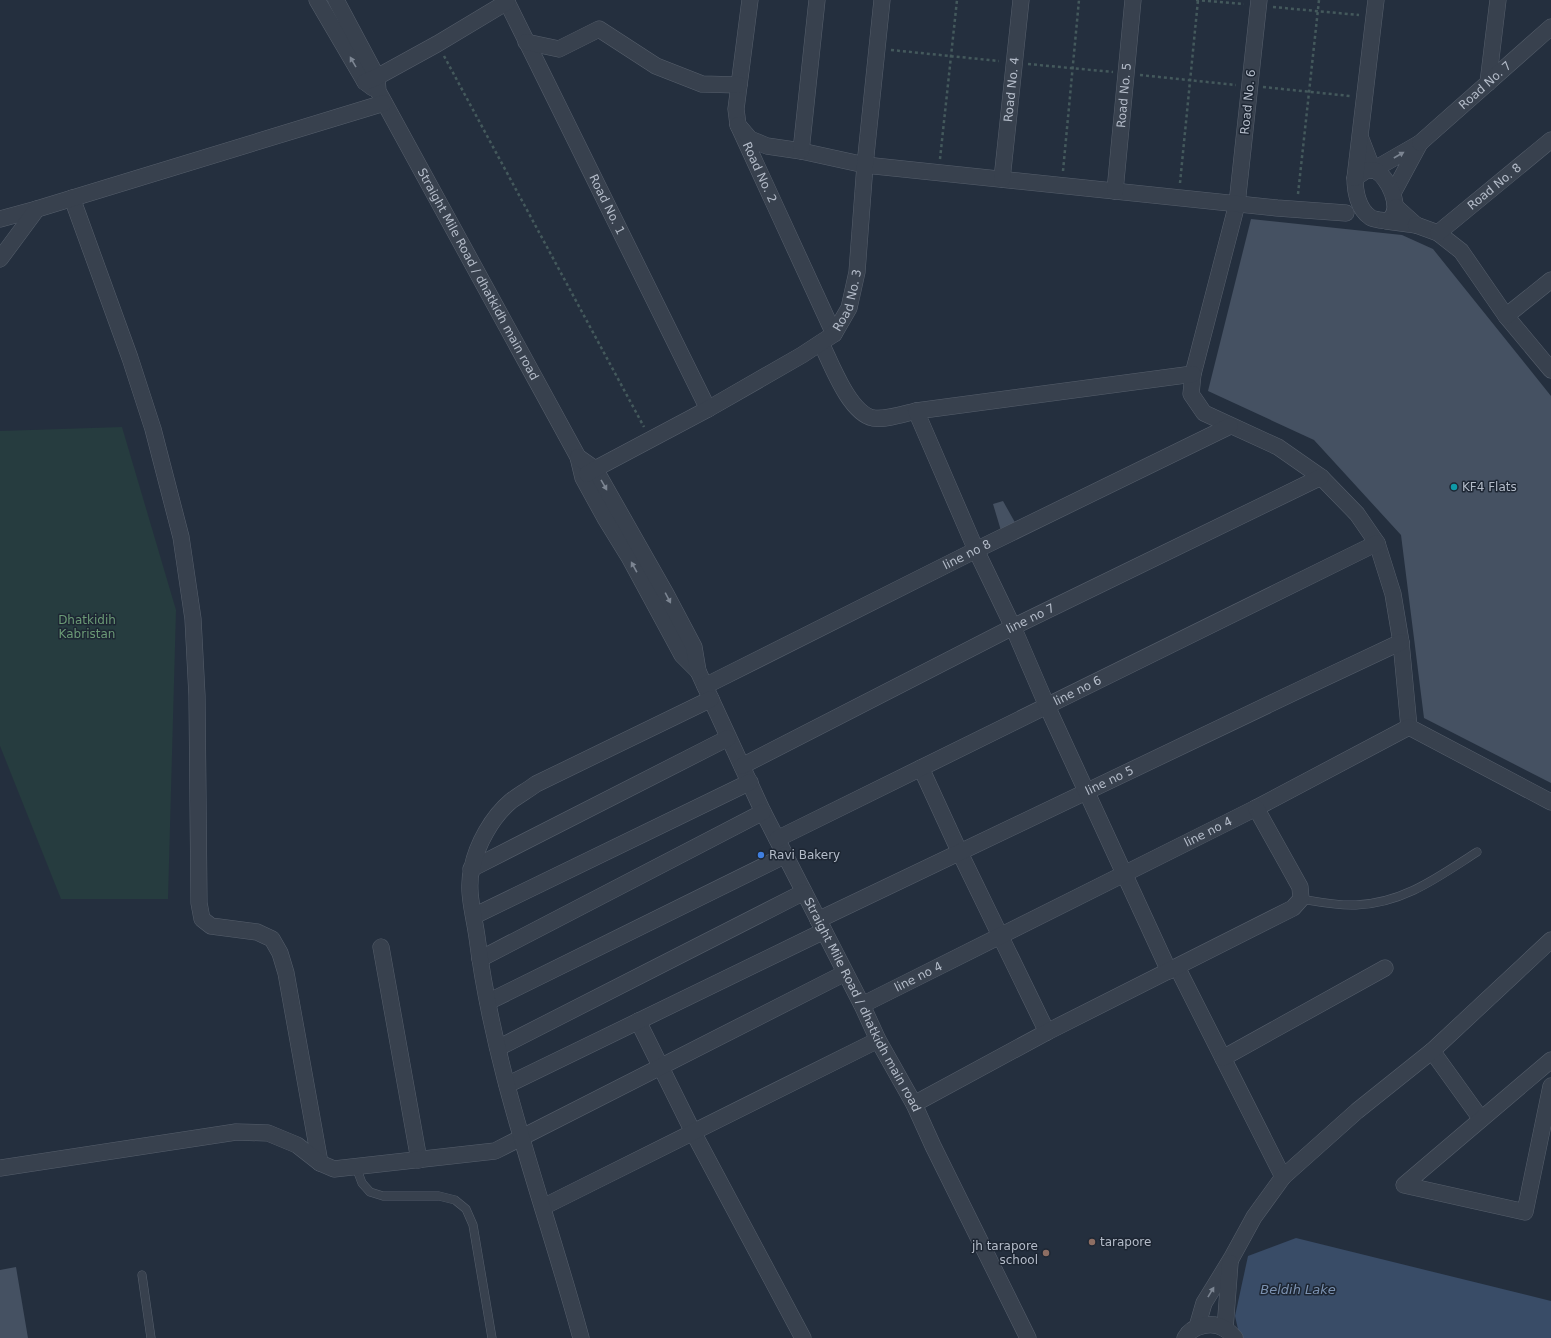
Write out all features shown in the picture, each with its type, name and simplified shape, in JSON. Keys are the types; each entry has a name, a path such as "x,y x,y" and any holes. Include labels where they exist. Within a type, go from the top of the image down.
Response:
{"street":[{"name":"Straight Mile Road / dhatkidh main road","path":"317,0 376,88"},
{"name":"Straight Mile Road / dhatkidh main road","path":"336,0 376,88 578,457 589,473 629,557 682,655 698,671 763,812 846,973 878,1040 914,1104 1028,1338"},
{"name":"Road No. 2","path":"750,0 736,109 738,125 828,338 849,399 860,412 873,418 887,417 916,411 1193,374"},
{"path":"801,151 817,0"},
{"name":"Road No. 3","path":"589,473 802,356 828,338 850,308 857,272 865,166 882,0"},
{"name":"Road No. 4","path":"1002,179 1021,0"},
{"name":"Road No. 5","path":"1115,191 1133,0"},
{"path":"1376,0 1354,178 1356,195 1365,212 1378,220 1391,218 1394,200 1420,143"},
{"path":"1488,83 1498,0"},
{"path":"0,219 72,198 376,88 437,44 507,1"},
{"name":"Road No. 1","path":"507,1 708,409"},
{"name":"Road No. 6","path":"1259,3 1238,204 1193,374 1191,394 1204,413 1278,447 1321,477 1357,514 1377,543 1394,594 1402,642 1409,727"},
{"name":"Road No. 7","path":"1420,143 1551,27"},
{"path":"526,42 559,49 599,29 656,66 702,84 739,85"},
{"path":"738,125 750,139 767,146 801,151 865,166 1346,214 1416,225 1438,233 1461,251 1506,316 1551,370"},
{"path":"1359,136 1373,170 1420,143"},
{"name":"Road No. 8","path":"1438,233 1551,140"},
{"path":"1354,178 1367,170 1376,171 1384,178 1394,200 1416,225"},
{"path":"1346,214 1356,195"},
{"path":"72,198 130,358 153,429 181,538 193,619 197,703 199,903 202,919 211,926 256,932 272,939 280,953 286,973 320,1163"},
{"path":"0,259 37,209"},
{"path":"1506,316 1551,280"},
{"path":"916,411 976,550 1013,627 1124,874 1173,969 1223,1058 1283,1177"},
{"name":"line no 8","path":"581,1338 507,1085 480,959 470,894 471,869 491,824 510,802 536,784 976,550 1230,426"},
{"name":"line no 7","path":"742,766 1013,627 1321,477"},
{"name":"line no 6","path":"777,839 1377,543"},
{"name":"line no 5","path":"507,1085 638,1021 960,853 1241,717 1402,642"},
{"path":"1409,727 1551,802"},
{"name":"line no 4","path":"862,1005 1256,808 1409,727"},
{"path":"471,869 728,738"},
{"path":"921,768 960,853 1047,1032"},
{"path":"474,916 750,782"},
{"path":"914,1104 1047,1032 1293,908 1301,899 1300,888 1256,808"},
{"path":"480,959 763,812"},
{"path":"488,1002 786,855"},
{"path":"498,1048 804,892"},
{"path":"1197,1327 1204,1302 1254,1217 1283,1177 1357,1111 1432,1051 1551,940"},
{"path":"381,947 419,1160"},
{"path":"1223,1058 1384,968"},
{"path":"0,1168 236,1132 268,1133 297,1145 320,1163 334,1169 496,1151 846,973"},
{"path":"638,1021 693,1132 802,1338"},
{"path":"543,1208 878,1040"},
{"path":"1432,1051 1481,1119"},
{"path":"1551,1060 1404,1185 1525,1212 1551,1086"},
{"path":"1185,1338 1188,1332 1197,1327 1211,1325 1230,1333 1230,1259"}],"lane":[{"path":"1301,899 1325,903 1355,905 1390,900 1421,888 1477,852"},
{"path":"356,1167 362,1183 370,1192 383,1196 439,1196 455,1200 466,1209 474,1225 492,1338"},
{"path":"142,1275 151,1338"}],"path":[{"path":"938,173 957,0"},
{"path":"1062,186 1079,0"},
{"path":"1178,198 1198,0 1259,3 1318,11 1374,16"},
{"path":"1296,209 1319,0"},
{"path":"437,44 651,439"}],"green space":[{"name":"Dhatkidih Kabristan","path":"122,427 176,610 168,899 61,899 0,746 0,431"}],"water":[{"name":"Beldih Lake","path":"1296,1238 1551,1301 1551,1338 1240,1338 1235,1316 1248,1256"}],"building":[{"name":"KF4 Flats","path":"1251,219 1402,235 1433,249 1551,396 1551,783 1424,718 1401,535 1314,440 1208,391"},
{"path":"1003,501 1017,526 1002,534 993,504"},
{"path":"16,1267 28,1338 0,1338 0,1270"}],"place":[{"name":"KF4 Flats","path":"1454,487"},
{"name":"Ravi Bakery","path":"761,855"},
{"name":"tarapore","path":"1092,1242"},
{"name":"jh tarapore school","path":"1046,1253"}]}
